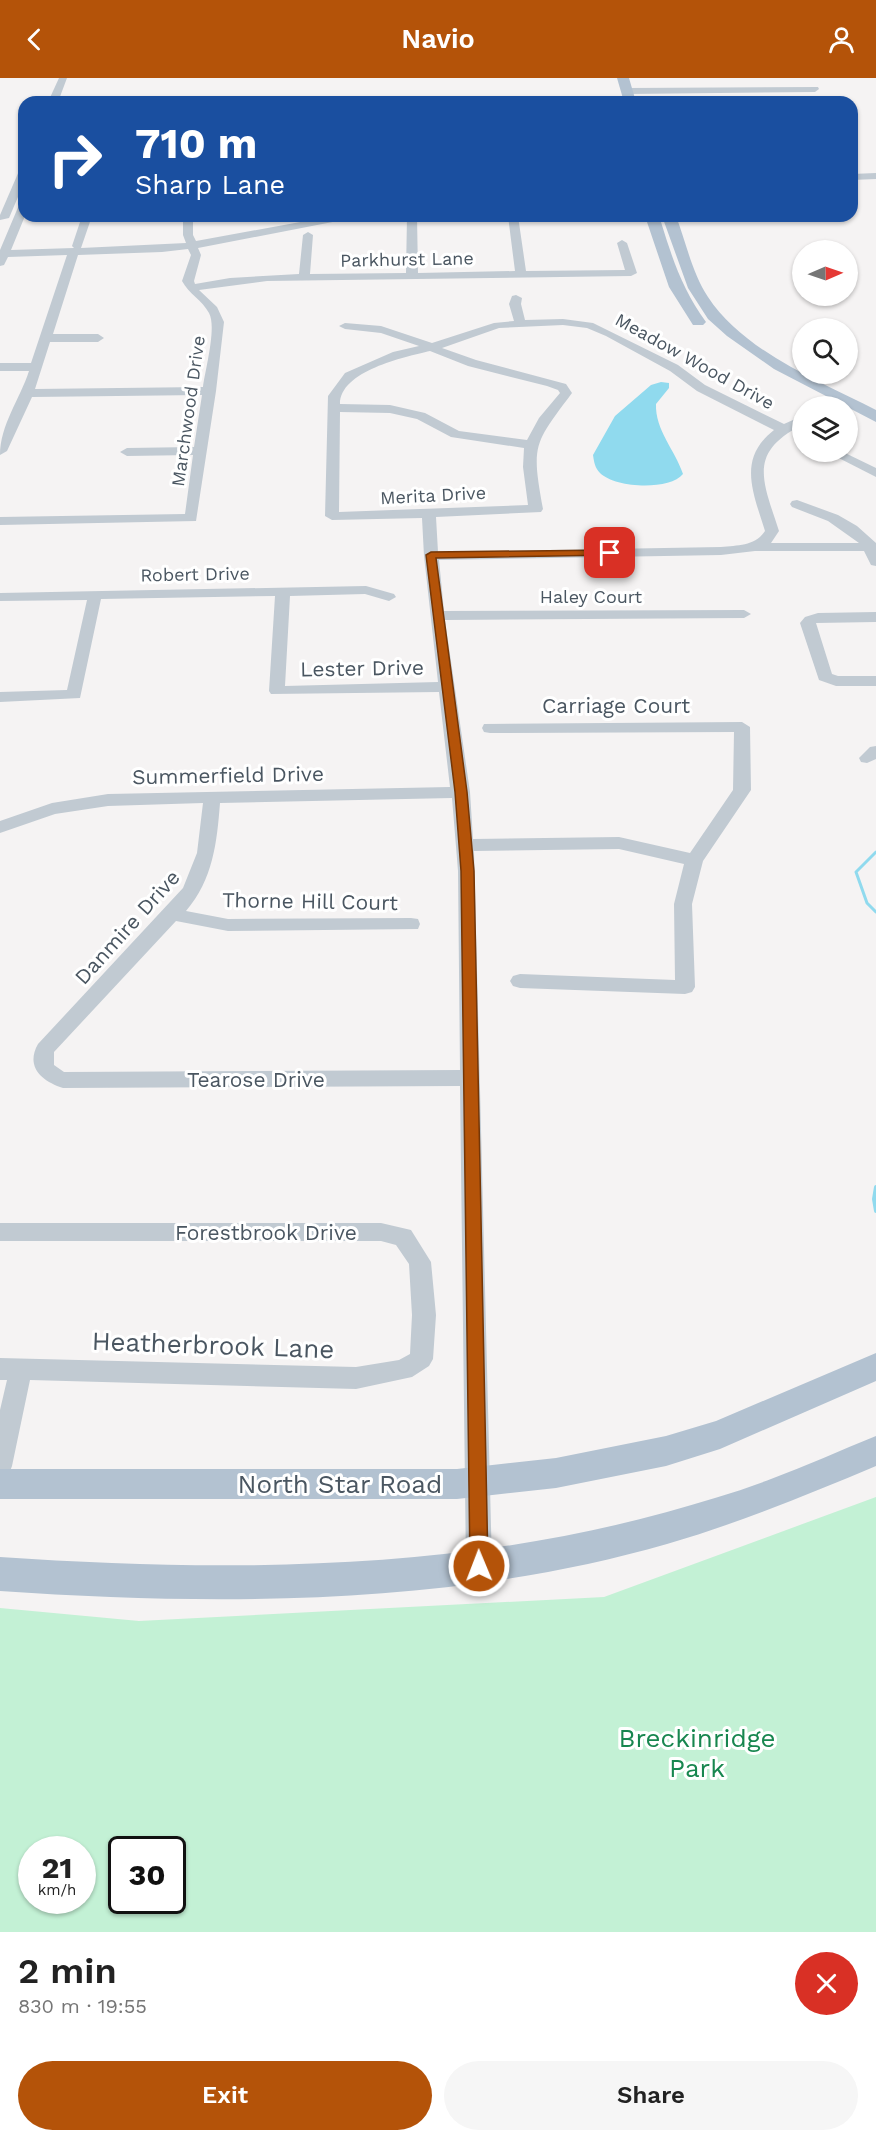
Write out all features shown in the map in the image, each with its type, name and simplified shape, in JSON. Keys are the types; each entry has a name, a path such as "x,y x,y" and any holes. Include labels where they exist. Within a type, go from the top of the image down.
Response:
{"main road":[{"path":"610,78 621,96"},
{"path":"622,96 623,78"},
{"path":"654,222 675,286 691,314 714,337 766,374 808,396"},
{"path":"671,222 695,287 709,310 731,331 766,358 824,396"},
{"path":"858,412 876,417"},
{"path":"858,419 876,432"},
{"name":"North Star Road","path":"0,1484 457,1484 556,1473 666,1451 720,1434 876,1367"},
{"path":"0,1574 138,1582 210,1583 324,1580 424,1573 479,1566 635,1537 699,1519 781,1490 876,1451"}],"street":[{"path":"55,96 63,78"},
{"path":"66,96 73,78"},
{"path":"812,78 815,89 814,96"},
{"path":"632,96 684,91 815,89"},
{"path":"684,91 685,96"},
{"path":"858,177 876,177"},
{"path":"858,184 876,183"},
{"path":"0,229 18,188"},
{"path":"18,218 2,253 75,249 134,251 302,224 304,277"},
{"path":"0,451 28,393 85,222"},
{"path":"188,222 187,230 195,260 188,274 191,288"},
{"path":"412,222 412,276"},
{"path":"514,222 521,274"},
{"name":"Parkhurst Lane","path":"191,288 245,279 631,273 622,243"},
{"name":"Marchwood Drive","path":"0,521 191,518 210,391 218,318 209,304 191,288"},
{"path":"516,298 515,304 520,322"},
{"name":"Meadow Wood Drive","path":"332,516 336,390 349,376 397,355 433,347 484,328 520,322 563,322 600,329 674,368 708,391 783,429"},
{"path":"334,408 390,409 421,416 456,434 532,445 544,421 566,393 565,390 544,381 473,363 395,332 345,326"},
{"path":"46,338 98,338"},
{"path":"0,368 37,367"},
{"path":"28,393 210,391"},
{"path":"763,543 772,531 755,465 766,443 792,425"},
{"name":"Merita Drive","path":"332,516 536,509 530,467 532,445"},
{"path":"127,452 201,452"},
{"path":"854,462 876,473"},
{"path":"797,504 813,507 853,531 872,547 876,562"},
{"path":"429,514 437,616 461,792 465,845 479,1566"},
{"path":"431,555 721,551 763,543 810,548 872,547"},
{"name":"Robert Drive","path":"0,597 366,590 389,597"},
{"name":"Lester Drive","path":"283,592 277,691 447,687"},
{"path":"0,697 74,695 95,595"},
{"name":"Haley Court","path":"437,616 744,614"},
{"path":"876,617 818,618 808,621 822,674 828,679 876,681"},
{"name":"Carriage Court","path":"490,728 742,727 742,790 694,860"},
{"name":"Summerfield Drive","path":"0,827 52,809 89,802 461,792"},
{"name":"Danmire Drive","path":"45,1070 42,1059 45,1049 173,913 194,887 205,863 212,798"},
{"path":"465,845 619,843 694,860 683,904 685,987 520,981"},
{"name":"Thorne Hill Court","path":"173,913 228,925 411,924"},
{"name":"Tearose Drive","path":"45,1070 52,1076 63,1080 471,1078"},
{"name":"Forestbrook Drive","path":"0,1232 381,1232 403,1236 420,1262 424,1315 421,1359"},
{"name":"Heatherbrook Lane","path":"11,1369 356,1378 404,1370 421,1359"},
{"path":"0,1466 11,1369"}],"green space":[{"name":"Breckinridge Park","path":"876,1497 876,1932 0,1932 0,1608 139,1621 604,1597"}],"water":[{"path":"661,382 669,383 669,388 656,404 659,423 683,474 666,483 642,486 607,478 597,469 593,455 615,416 651,385"}],"waterway":[{"path":"876,852 856,872 867,903 876,912"},
{"path":"876,1187 874,1199 876,1211"}],"route":[{"path":"479,1566 467,871 461,792 433,588 431,555 610,553"}]}
